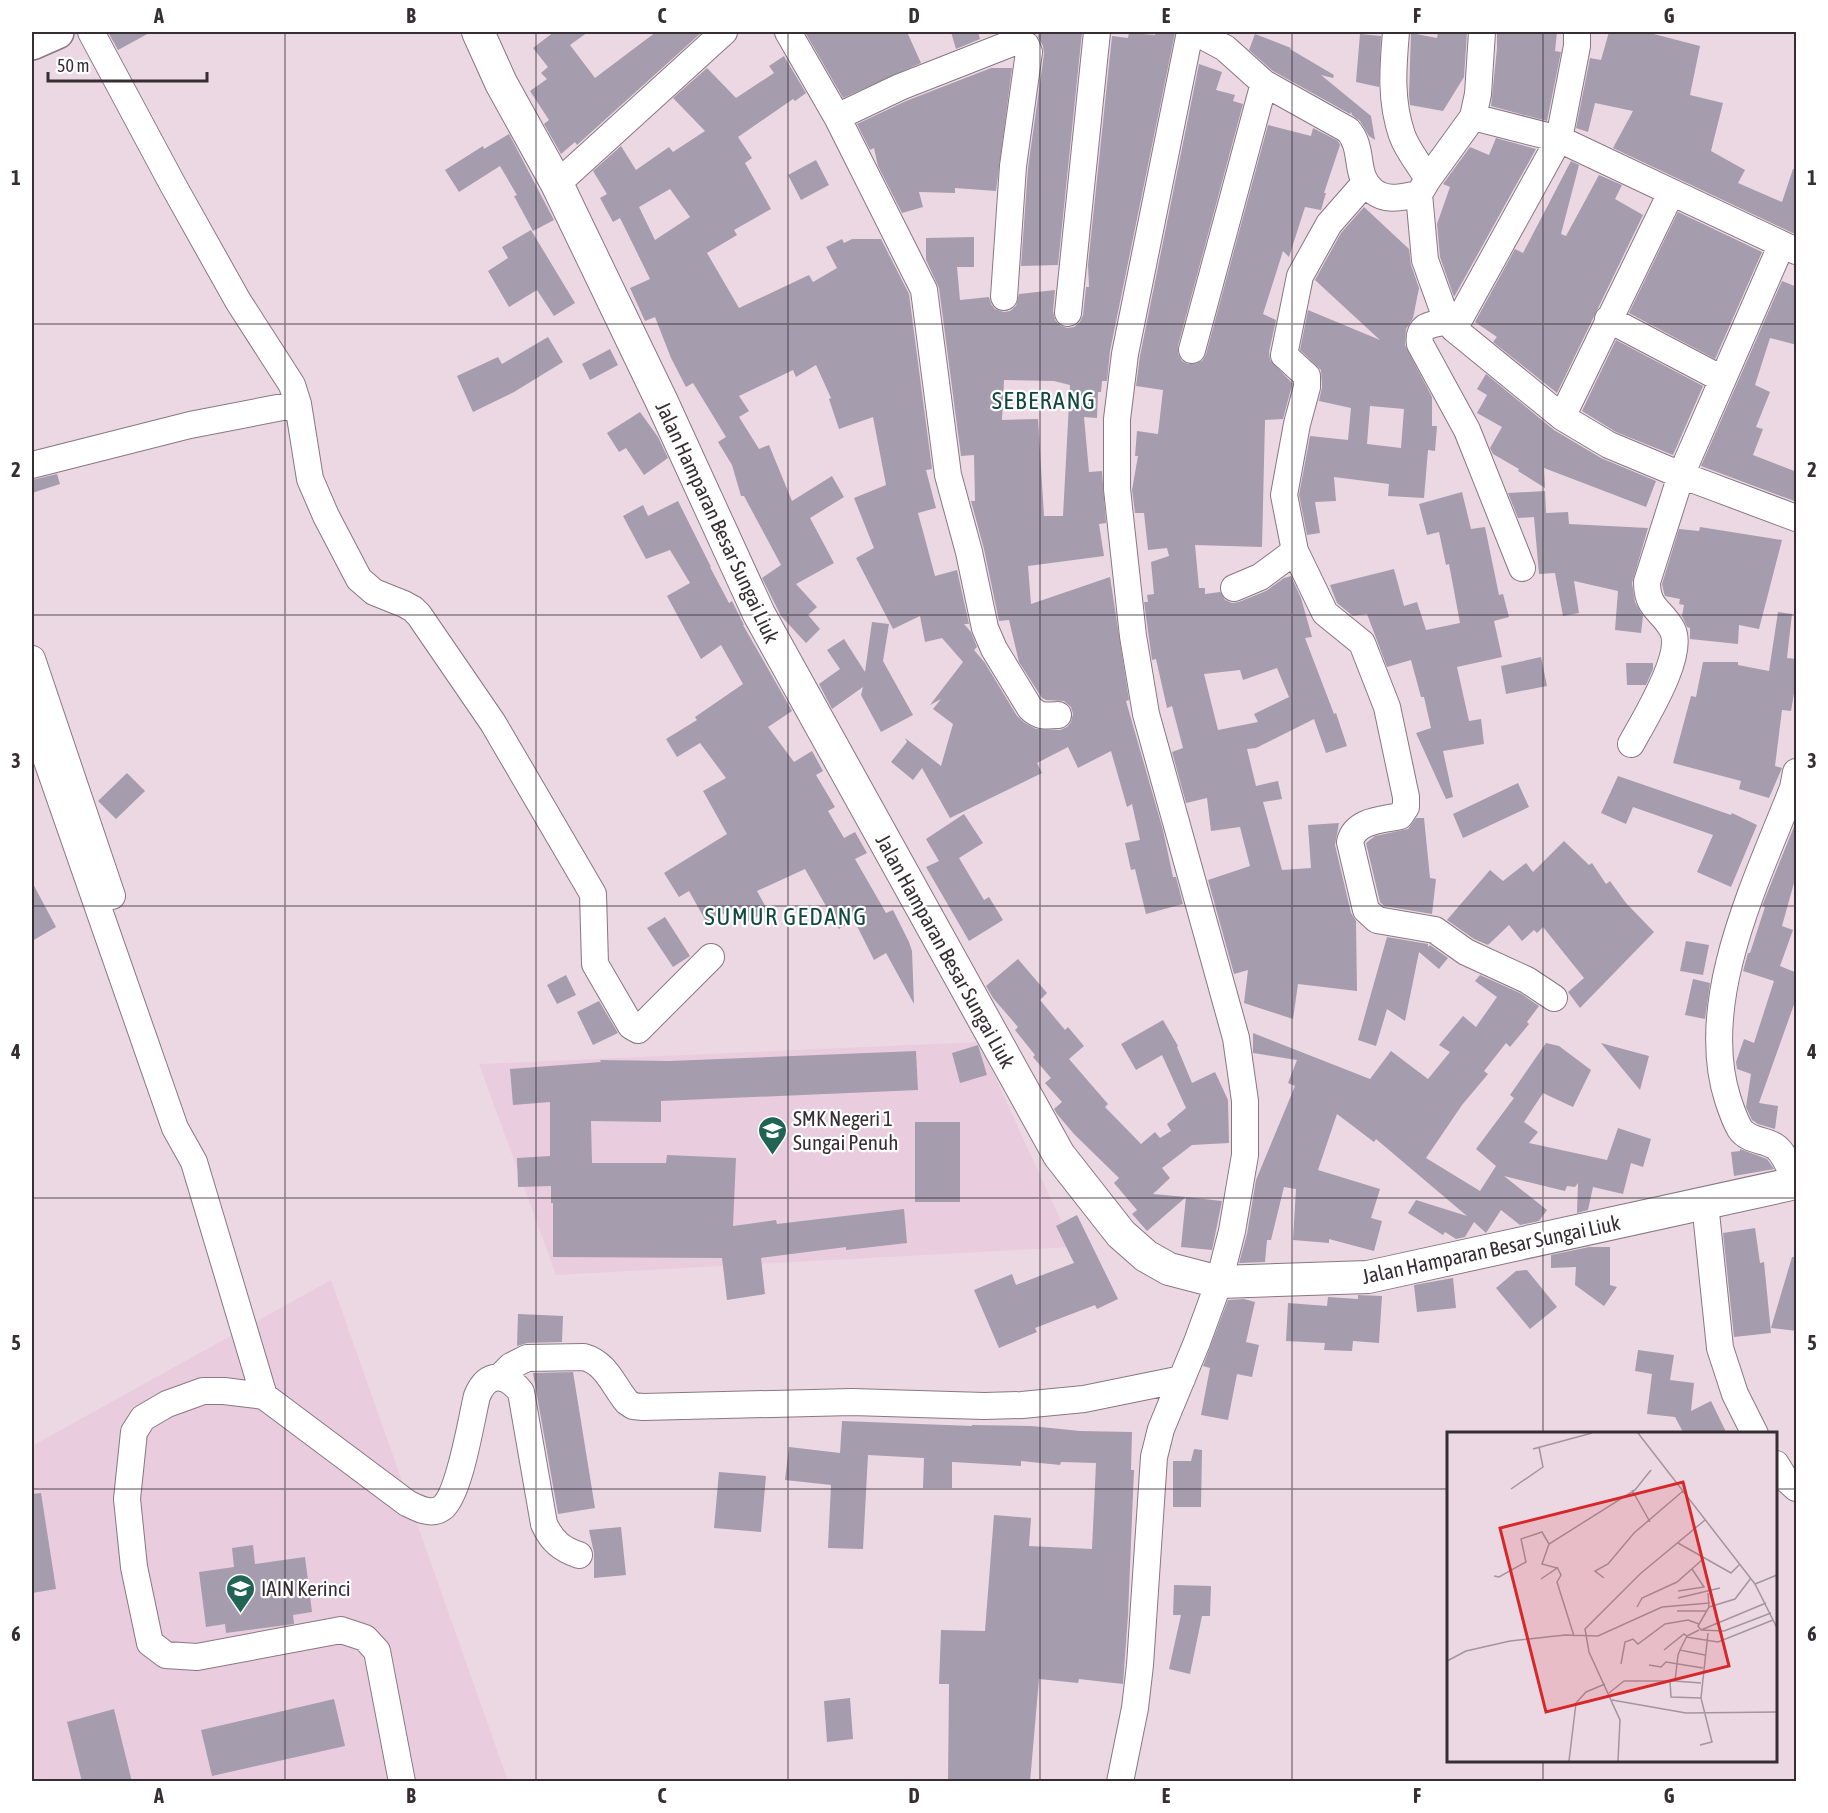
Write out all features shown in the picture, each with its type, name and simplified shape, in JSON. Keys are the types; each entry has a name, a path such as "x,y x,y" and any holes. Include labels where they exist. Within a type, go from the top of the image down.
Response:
{"highway":[{"path":"32,43 57,32"}],"street":[{"path":"91,32 238,301 292,385 298,404 305,461 310,479 326,516 360,579 374,592 404,603 419,615 493,723 593,894 596,964 631,1026 638,1030 711,957"},
{"name":"Jalan Hamparan Besar Sungai Liuk","path":"478,32 501,83 557,184 662,402 759,614 1059,1155 1121,1234 1146,1256 1169,1269 1219,1282 1368,1277 1796,1183"},
{"path":"557,184 724,32"},
{"path":"788,32 837,117 924,290 948,475 969,552 985,628 993,649 1030,708 1036,714 1045,717 1058,715"},
{"path":"1068,313 1097,32"},
{"path":"1120,1782 1135,1708 1140,1665 1154,1457 1161,1429 1219,1282 1232,1231 1244,1164 1245,1101 1236,1038 1146,714 1133,636 1117,489 1117,418 1125,354 1191,32"},
{"path":"1195,32 1224,40 1264,83 1348,130 1355,138 1364,183 1377,195 1389,199 1424,187 1473,117 1478,94 1482,32"},
{"path":"1396,32 1392,80 1395,109 1402,136 1424,187 1425,260 1442,325 1562,417 1609,445 1797,518"},
{"path":"1522,568 1467,430 1420,344 1419,336 1442,325 1558,139 1577,32"},
{"path":"837,117 900,87 1012,43 1020,42 1026,45 1029,52 1013,166 1004,297"},
{"path":"1192,350 1264,83"},
{"path":"1473,117 1558,139 1789,249 1722,379 1681,474 1647,582 1647,595 1672,628 1675,639 1674,653 1661,688 1631,744"},
{"path":"1364,183 1329,224 1300,276 1284,355 1307,376 1307,387 1297,424 1284,495 1295,551 1324,613 1362,643 1387,707 1406,797 1406,807 1400,816 1361,825 1352,833 1350,842 1366,910 1377,920 1435,930 1466,951 1527,980 1554,998"},
{"path":"1562,417 1671,193"},
{"path":"1608,319 1722,379"},
{"path":"32,465 190,425 298,404"},
{"path":"1234,588 1260,577 1295,551"},
{"path":"32,659 190,1122 194,1162 264,1396"},
{"path":"32,718 175,1128 194,1162"},
{"path":"1796,1183 1779,1149 1752,1139 1740,1130 1723,1083 1718,1054 1724,979 1746,910 1797,772"},
{"path":"1705,1203 1720,1348 1736,1395 1754,1432"},
{"path":"501,1377 511,1366 528,1358 584,1357 600,1364 627,1402 633,1406 643,1407 852,1402 1022,1405 1084,1399 1182,1379"},
{"path":"402,1782 377,1651 365,1638 341,1630 197,1657 166,1655 150,1643 134,1567 127,1499 134,1432 143,1418 167,1404 203,1391 264,1396 407,1503 433,1512 442,1508 450,1498 477,1396 482,1385 489,1378 501,1377 512,1382 521,1392 544,1524 558,1545 579,1555"},
{"path":"1777,1466 1784,1477 1797,1488"}],"shaded area":[{"name":"SMK Negeri 1 Sungai Penuh","path":"979,1042 1073,1247 556,1275 479,1064"},
{"name":"IAIN Kerinci","path":"331,1280 508,1781 32,1781 32,1446"}],"building":[{"path":"108,32 151,32 118,50"},
{"path":"554,32 588,32 570,45 595,78 656,32 702,32 577,145 575,142 561,154 544,124 549,120 530,91 547,79 541,73 548,67 533,48"},
{"path":"810,32 907,32 921,63 843,98 806,34"},
{"path":"951,32 978,32 980,39 956,49"},
{"path":"1039,32 1082,32 1058,265 1021,266 1028,168 1044,54 1038,37"},
{"path":"1156,32 1175,33 1110,351 1107,381 1102,381 1101,392 1098,392 1097,418 1084,417 1089,472 1102,471 1106,523 1099,524 1104,556 1028,566 1031,604 1110,577 1129,700 1126,701 1163,830 1173,877 1176,877 1183,904 1146,914 1135,869 1131,870 1125,843 1140,840 1132,804 1127,807 1111,751 1078,768 1068,747 1037,763 1042,773 950,818 922,768 913,780 891,762 907,742 905,738 941,766 953,724 933,709 941,699 930,705 963,662 942,638 925,642 920,616 893,629 856,558 874,548 854,498 886,485 873,417 839,429 829,399 831,398 816,365 796,377 793,370 739,396 749,411 739,417 759,449 769,445 792,501 832,476 844,497 810,518 834,563 796,584 817,607 808,615 820,629 806,643 781,616 762,578 781,565 744,496 741,496 732,465 718,442 726,437 693,383 686,387 671,358 655,317 645,321 630,288 650,279 620,218 613,222 600,198 607,194 593,171 621,146 636,170 669,147 673,152 705,131 673,98 707,68 736,98 774,73 769,66 784,56 806,93 795,101 793,99 738,137 752,158 745,163 771,209 734,230 737,235 707,253 739,308 809,275 813,282 837,268 826,247 842,239 844,243 852,239 881,239 909,294 932,469 926,470 936,508 918,513 935,576 957,570 969,624 964,624 971,632 977,647 974,650 985,663 1017,716 1036,729 1060,730 1071,722 1073,714 1071,707 1064,701 1042,698 1019,662 1009,620 999,621 971,501 975,501 974,455 961,456 939,288 926,260 926,238 974,237 974,267 957,267 960,300 989,297 995,309 1004,312 1016,306 1019,294 1055,290 1053,311 1055,320 1067,328 1074,327 1080,322 1086,287 1089,287 1088,265 1112,36 1128,38 1129,33 1155,35","holes":["670,189 690,217 655,240 639,207","1004,380 1054,381 1070,385 1063,516 1044,516 1038,419 1002,420"]},
{"path":"1438,32 1467,32 1464,77 1443,111 1410,105 1409,95 1411,33 1437,38"},
{"path":"1497,32 1557,32 1555,51 1561,52 1547,121 1491,106"},
{"path":"1609,32 1646,32 1700,46 1690,95 1723,103 1711,151 1745,170 1738,183 1782,202 1793,169 1797,169 1797,235 1613,148 1633,111 1595,103 1588,132 1576,128 1590,58 1601,60"},
{"path":"1255,34 1291,48 1334,75 1333,78 1321,75 1371,116 1375,140 1369,136 1351,112 1350,114 1273,71 1249,50"},
{"path":"1360,34 1381,36 1379,87 1356,82"},
{"path":"1199,64 1222,72 1216,90 1235,95 1233,101 1243,104 1178,346 1178,354 1182,361 1196,364 1203,360 1206,354 1268,125 1311,136 1313,128 1338,141 1340,145 1324,193 1326,193 1321,210 1305,207 1289,257 1283,251 1263,314 1276,320 1269,352 1270,360 1292,385 1283,419 1265,420 1262,547 1195,545 1199,588 1205,588 1205,594 1220,592 1225,600 1232,603 1266,591 1284,578 1291,576 1301,598 1312,637 1305,638 1347,746 1326,753 1314,719 1256,748 1247,749 1256,786 1278,781 1282,799 1263,802 1282,870 1311,868 1308,825 1339,823 1335,845 1351,913 1356,921 1357,991 1298,984 1293,1019 1244,1003 1248,970 1234,974 1208,880 1250,866 1240,827 1211,831 1207,798 1186,803 1172,752 1183,748 1172,706 1167,708 1156,659 1152,660 1144,602 1148,602 1147,595 1154,594 1151,562 1169,556 1167,548 1148,550 1144,513 1135,513 1132,490 1138,456 1135,456 1137,431 1158,434 1163,390 1136,386 1140,356","holes":["1277,668 1289,697 1254,714 1258,722 1218,730 1204,674 1240,670 1243,680"]},
{"path":"991,68 1012,68 996,191 955,188 955,193 919,192 923,207 902,213 878,166 874,148 870,150 857,124 906,101"},
{"path":"509,134 554,220 533,231 514,196 517,195 500,166 459,192 445,170 483,146 484,149"},
{"path":"1496,138 1536,149 1454,297 1440,257 1437,224 1450,187 1443,184 1470,147 1489,155"},
{"path":"816,160 829,185 801,200 788,175"},
{"path":"1571,161 1579,165 1561,234 1566,236 1599,175 1622,185 1615,199 1643,215 1557,393 1493,342 1497,337 1475,322 1515,249 1523,253"},
{"path":"1364,207 1409,249 1411,265 1419,288 1413,318 1406,329 1405,345 1432,397 1432,426 1437,426 1435,451 1428,450 1424,498 1388,496 1389,484 1334,477 1336,501 1315,502 1320,533 1307,535 1299,495 1310,436 1348,440 1351,408 1319,401 1322,387 1321,370 1300,350 1308,310 1380,340 1315,280 1341,233","holes":["1370,406 1404,409 1401,448 1367,444"]},
{"path":"1678,212 1762,252 1715,359 1629,313"},
{"path":"531,230 575,303 554,316 537,290 509,307 488,271 508,258 502,247"},
{"path":"1782,281 1797,287 1797,345 1770,338 1755,385 1770,392 1756,427 1763,429 1753,455 1797,472 1797,502 1701,466"},
{"path":"548,337 563,362 514,392 473,412 457,376 498,357 502,364"},
{"path":"1616,340 1703,386 1673,455 1616,432 1582,411"},
{"path":"610,349 618,365 590,380 582,364"},
{"path":"1486,374 1554,430 1601,458 1656,481 1646,507 1544,468 1545,488 1493,454 1490,448 1502,427 1477,413 1487,395 1477,389"},
{"path":"640,412 658,437 668,458 644,475 626,448 619,452 607,433"},
{"path":"57,474 60,484 32,493 32,480"},
{"path":"1545,491 1546,513 1568,512 1569,524 1648,528 1632,583 1635,602 1643,616 1641,633 1615,630 1618,591 1574,581 1579,613 1563,616 1555,573 1539,574 1534,517 1518,518 1508,493"},
{"path":"1462,492 1471,529 1485,527 1499,595 1503,594 1509,617 1494,621 1502,657 1457,667 1469,721 1481,719 1484,744 1443,751 1453,797 1446,799 1416,733 1431,728 1424,697 1421,697 1411,660 1387,667 1367,614 1353,616 1337,603 1330,585 1394,569 1404,606 1417,602 1426,630 1460,623 1449,564 1446,565 1439,532 1427,535 1419,504"},
{"path":"678,501 729,603 732,601 743,625 792,711 768,727 794,762 812,751 823,771 816,775 835,807 828,811 844,838 855,832 867,853 855,859 886,913 893,910 909,942 912,951 914,1004 886,953 874,960 854,920 839,929 805,869 757,891 768,911 747,922 738,906 707,923 689,891 679,897 664,873 727,834 703,791 726,778 700,743 677,757 666,739 697,720 695,717 743,684 721,645 701,659 667,596 690,583 670,550 646,559 623,516 643,505 648,516"},
{"path":"1700,527 1782,540 1759,629 1739,625 1738,644 1690,639 1690,628 1687,627 1682,616 1684,605 1679,604 1680,599 1665,596 1664,593 1662,584 1679,529 1699,531"},
{"path":"1778,612 1792,614 1787,658 1797,659 1797,676 1791,711 1782,710 1775,766 1782,768 1769,798 1739,789 1741,781 1673,763 1691,696 1696,697 1703,662 1738,662 1738,665 1769,671"},
{"path":"872,622 889,624 883,661 913,715 881,732 861,695 863,687 832,709 819,684 840,669 827,650 844,639 865,672"},
{"path":"1541,657 1547,686 1506,694 1501,666"},
{"path":"1626,663 1653,663 1653,669 1646,685 1627,685"},
{"path":"127,773 145,791 116,819 98,801"},
{"path":"1618,776 1731,815 1732,813 1757,825 1731,887 1697,872 1713,835 1633,807 1626,824 1601,813"},
{"path":"1518,783 1529,807 1463,838 1453,814"},
{"path":"964,814 983,843 959,858 984,900 989,897 1003,920 969,941 926,867 939,861 926,839"},
{"path":"1416,818 1424,818 1430,878 1436,879 1432,914 1384,906 1380,902 1366,843 1375,836 1408,829"},
{"path":"1797,819 1797,872 1782,926 1793,930 1780,966 1797,973 1797,996 1759,1103 1778,1106 1775,1129 1752,1120 1746,1107 1751,1074 1737,1069 1736,1062 1744,1039 1754,1043 1774,981 1743,971 1765,907 1762,906"},
{"path":"1564,841 1589,865 1592,863 1606,884 1610,881 1626,903 1654,932 1580,1008 1568,992 1584,978 1543,927 1537,933 1534,930 1522,941 1509,925 1488,945 1474,939 1447,920 1490,870 1503,881 1526,863 1533,872"},
{"path":"32,882 56,927 32,941"},
{"path":"665,917 690,956 673,967 647,928"},
{"path":"1387,937 1428,944 1428,947 1430,945 1448,958 1439,969 1419,952 1405,1021 1387,1009 1376,1046 1358,1040"},
{"path":"1686,941 1709,945 1703,975 1680,971"},
{"path":"1018,959 1047,993 1040,1000 1065,1030 1068,1027 1084,1046 1069,1059 1108,1104 1105,1107 1141,1144 1155,1132 1160,1138 1171,1131 1167,1124 1186,1108 1162,1055 1136,1070 1121,1044 1163,1020 1178,1046 1192,1083 1215,1072 1228,1100 1229,1143 1192,1145 1162,1168 1170,1178 1153,1194 1186,1197 1147,1231 1132,1214 1137,1210 1114,1183 1119,1178 1057,1114 1054,1109 1062,1102 1045,1083 1051,1078 1033,1057 1035,1055 1015,1030 1018,1027 993,998 986,986"},
{"path":"566,975 576,995 557,1004 547,985"},
{"path":"1480,975 1520,993 1539,1006 1527,1022 1529,1024 1510,1047 1506,1043 1484,1071 1488,1074 1462,1105 1426,1158 1480,1191 1496,1166 1476,1149 1514,1098 1510,1095 1546,1043 1559,1046 1591,1070 1573,1107 1543,1093 1524,1122 1538,1132 1529,1143 1607,1160 1618,1128 1651,1139 1643,1167 1631,1163 1623,1194 1593,1187 1588,1210 1577,1213 1578,1183 1575,1187 1567,1186 1565,1191 1504,1176 1547,1210 1539,1221 1520,1225 1501,1210 1486,1233 1474,1222 1465,1237 1456,1239 1445,1232 1443,1235 1408,1213 1416,1200 1467,1216 1376,1139 1374,1142 1337,1114 1318,1170 1380,1189 1371,1218 1382,1221 1374,1251 1329,1239 1329,1243 1293,1240 1296,1189 1284,1187 1271,1240 1267,1240 1265,1262 1239,1263 1247,1234 1256,1180 1295,1086 1288,1083 1297,1060 1253,1053 1253,1033 1370,1079 1391,1051 1428,1079 1450,1052 1439,1045 1463,1016 1476,1027 1497,997 1475,981"},
{"path":"1693,979 1710,983 1705,1019 1685,1015"},
{"path":"599,1001 618,1033 593,1045 577,1012"},
{"path":"1601,1043 1649,1056 1640,1090"},
{"path":"978,1045 987,1075 960,1083 952,1053"},
{"path":"916,1051 918,1090 661,1101 661,1122 591,1121 592,1163 666,1163 667,1155 736,1158 733,1226 776,1220 777,1224 904,1209 907,1243 846,1250 846,1247 761,1258 765,1294 727,1300 722,1258 553,1257 551,1186 518,1187 517,1158 550,1156 550,1102 513,1105 510,1069 601,1062 600,1060 669,1061"},
{"path":"915,1122 960,1122 960,1202 915,1202"},
{"path":"1740,1149 1767,1159 1774,1169 1734,1176 1731,1152 1740,1151"},
{"path":"1186,1197 1222,1201 1212,1250 1181,1247"},
{"path":"1077,1215 1118,1299 1097,1309 1095,1305 1035,1328 1037,1332 999,1348 974,1290 1012,1274 1016,1285 1074,1263 1056,1226"},
{"path":"1755,1228 1760,1263 1764,1262 1771,1333 1734,1337 1723,1233"},
{"path":"1589,1247 1610,1247 1610,1285 1617,1287 1604,1306 1575,1285 1576,1267 1551,1268 1551,1255"},
{"path":"1792,1257 1797,1257 1797,1331 1771,1328"},
{"path":"1527,1270 1557,1307 1530,1329 1496,1288 1516,1271"},
{"path":"1453,1278 1456,1308 1417,1312 1414,1285"},
{"path":"1358,1295 1382,1296 1379,1343 1353,1341 1352,1351 1324,1350 1325,1343 1286,1341 1288,1303 1327,1306 1328,1297 1358,1299"},
{"path":"1244,1299 1255,1302 1246,1342 1259,1345 1252,1377 1237,1374 1228,1420 1201,1415 1210,1368 1203,1366 1228,1300"},
{"path":"518,1314 563,1316 562,1342 527,1343 517,1346"},
{"path":"1638,1350 1674,1355 1670,1380 1694,1383 1691,1411 1711,1401 1726,1432 1683,1432 1675,1417 1647,1414 1652,1374 1635,1371"},
{"path":"573,1372 595,1508 558,1514 533,1373"},
{"path":"842,1421 1031,1426 1080,1431 1132,1432 1131,1470 1134,1470 1123,1684 1079,1679 1078,1683 1039,1679 1030,1782 948,1782 949,1684 939,1684 941,1630 985,1631 994,1515 1031,1518 1029,1546 1092,1549 1096,1463 1061,1462 1060,1465 1021,1461 1021,1466 952,1462 952,1488 923,1488 924,1458 868,1455 863,1549 828,1548 831,1485 785,1480 789,1447 840,1453"},
{"path":"1194,1449 1202,1450 1201,1507 1173,1507 1173,1461 1191,1461"},
{"path":"719,1472 766,1476 761,1532 714,1528"},
{"path":"41,1493 56,1589 32,1593 32,1494"},
{"path":"621,1527 626,1575 594,1578 594,1553 589,1530"},
{"path":"253,1545 255,1564 305,1557 312,1612 293,1615 294,1624 226,1633 225,1624 206,1627 199,1572 234,1567 232,1548"},
{"path":"1174,1585 1211,1586 1210,1616 1202,1616 1190,1674 1169,1669 1181,1615 1173,1615"},
{"path":"850,1698 853,1739 827,1742 824,1701"},
{"path":"334,1699 345,1746 212,1776 201,1730"},
{"path":"114,1709 132,1782 82,1782 67,1722"}],"place":[{"name":"SMK Negeri 1 Sungai Penuh","path":"772,1156"},
{"name":"IAIN Kerinci","path":"240,1614"}],"district":[{"name":"SEBERANG","path":"1044,400"},
{"name":"SUMUR GEDANG","path":"786,916"}]}
